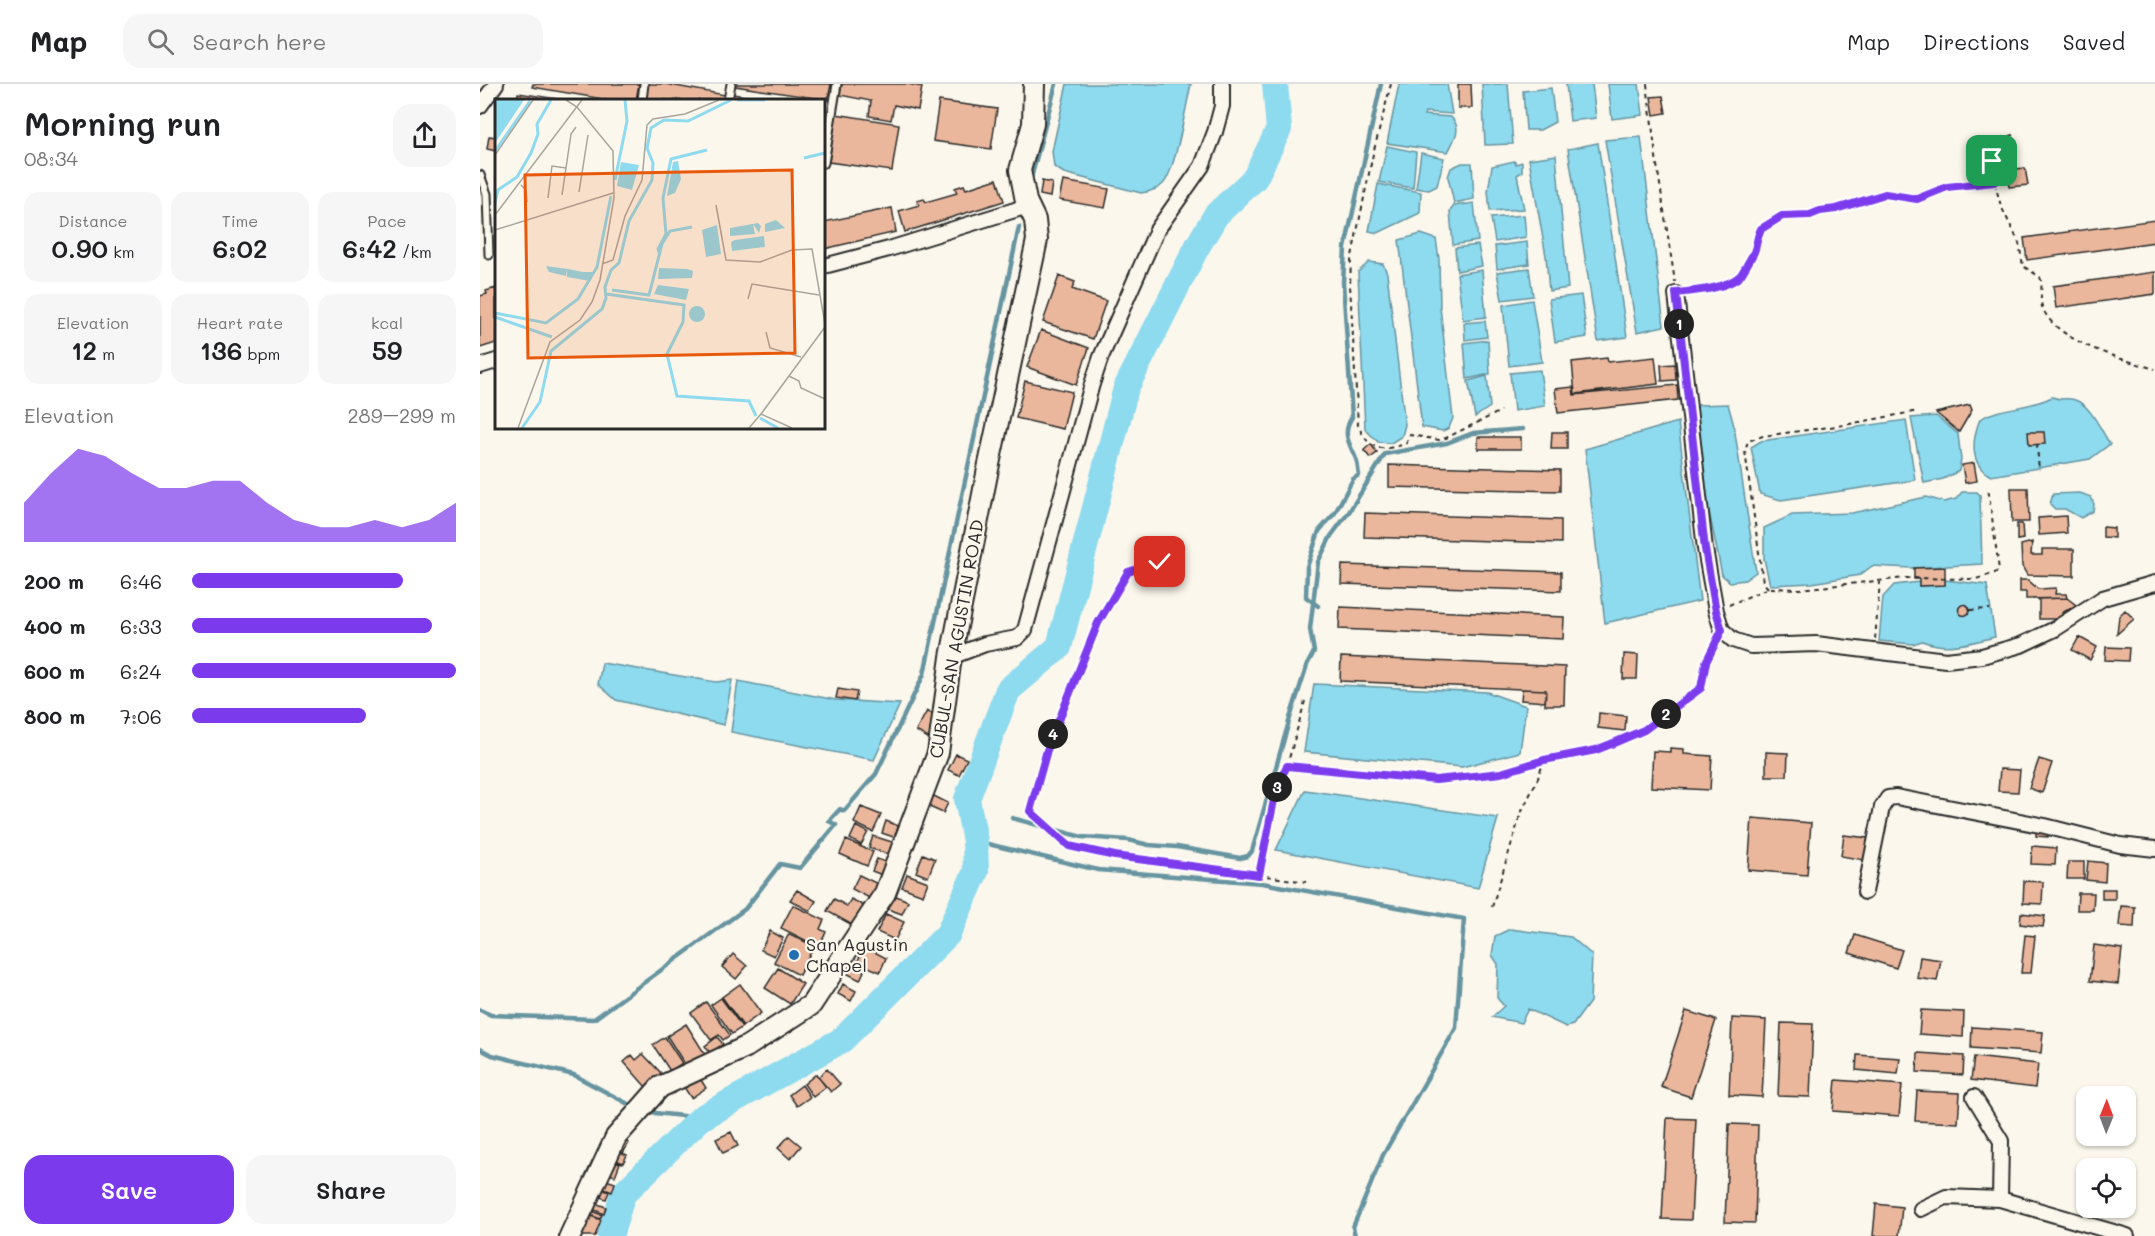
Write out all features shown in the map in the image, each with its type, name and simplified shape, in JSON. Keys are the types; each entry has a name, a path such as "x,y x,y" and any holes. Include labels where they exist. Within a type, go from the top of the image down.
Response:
{"street":[{"path":"480,106 496,84"},
{"name":"CUBUL-SAN AGUSTIN ROAD","path":"570,1236 616,1137 660,1088 746,1047 811,1005 885,893 938,753 951,657 1037,240 1035,220 1028,206 1020,170 1033,124 1034,84"},
{"path":"951,657 985,644 1007,642 1017,638 1025,630 1101,357 1157,230 1202,166 1220,115 1222,84"},
{"path":"825,266 889,249 1028,206"},
{"path":"1676,293 1705,549 1716,611 1722,630 1733,640 1751,646 1816,644 1946,660 1982,656 2021,645 2055,629 2103,598 2155,583"},
{"path":"480,366 495,361"},
{"path":"1865,892 1882,807 1888,798 1896,797 2044,826 2120,845 2155,849"},
{"path":"1974,1097 2001,1141 2000,1199"},
{"path":"1922,1209 1946,1197 2000,1199 2127,1236"}],"lane":[{"path":"642,99 644,84"},
{"path":"729,99 731,84"},
{"path":"825,157 837,84"},
{"path":"480,175 487,194 489,255"}],"path":[{"path":"1391,84 1373,154 1351,261 1350,285 1358,425 1364,439 1378,449 1385,450 1406,444 1410,435 1439,440 1446,438 1501,411"},
{"path":"1647,84 1676,293 1712,287 1734,280 1741,275 1755,250 1761,229 1782,216 1810,215 1885,194 1917,199 1947,187 1994,182"},
{"path":"2014,135 1995,141 1991,150 1994,182 2001,206 2019,243 2023,266 2040,277 2043,310 2070,337 2098,351 2155,369"},
{"path":"1768,588 1763,582 1745,451 1748,441 1763,436 1844,425 1918,411"},
{"path":"2037,444 2039,471"},
{"path":"1716,611 1768,588 1799,590 1906,578 1976,579 1995,573 1999,570 1988,487"},
{"path":"1160,562 1128,572 1098,623 1047,750 1030,811 1069,846 1115,856 1306,882"},
{"path":"1874,651 1880,582"},
{"path":"1970,610 1990,609"},
{"path":"1287,766 1436,780 1501,773 1544,760 1596,750 1644,730 1701,688 1706,662 1722,630"},
{"path":"1259,875 1277,785 1287,766 1305,701"},
{"path":"1492,907 1521,813 1544,760"}],"water":[{"path":"1067,84 1191,84 1176,152 1168,177 1163,184 1158,188 1141,193 1064,173 1054,167 1052,151"},
{"path":"1399,84 1447,84 1452,114 1425,112 1424,115 1451,117 1455,121 1457,130 1448,152 1387,143"},
{"path":"1482,84 1508,84 1513,144 1485,145"},
{"path":"1566,84 1592,84 1596,118 1570,121"},
{"path":"1608,84 1639,84 1643,115 1612,119"},
{"path":"1551,88 1555,122 1540,130 1526,130 1523,91"},
{"path":"1641,137 1664,326 1637,332 1605,140"},
{"path":"1598,143 1627,337 1598,341 1568,149"},
{"path":"1387,146 1416,152 1413,188 1379,182"},
{"path":"1421,153 1444,158 1437,186 1429,190 1416,188"},
{"path":"1556,155 1568,288 1549,291 1546,256 1529,159"},
{"path":"1514,161 1516,164 1522,162 1522,172 1517,175 1524,209 1490,211 1488,191 1492,166"},
{"path":"1462,163 1472,163 1474,199 1454,203 1448,177 1451,168"},
{"path":"1378,184 1421,192 1420,213 1378,233 1369,231"},
{"path":"1474,203 1478,241 1453,245 1450,211 1454,206"},
{"path":"1524,215 1526,237 1495,242 1491,218"},
{"path":"1421,234 1436,239 1439,259 1440,307 1453,418 1449,428 1443,431 1422,427 1399,240"},
{"path":"1527,242 1529,264 1497,269 1495,246"},
{"path":"1478,245 1482,266 1457,271 1455,248"},
{"path":"1369,262 1383,264 1387,273 1405,425 1402,436 1391,443 1378,442 1365,429 1358,272"},
{"path":"1529,268 1533,296 1502,300 1497,272"},
{"path":"1482,270 1486,317 1463,320 1457,274"},
{"path":"1581,295 1587,337 1555,342 1549,299"},
{"path":"1532,300 1542,362 1509,366 1503,305"},
{"path":"1485,321 1487,337 1465,340 1464,323"},
{"path":"1488,340 1490,374 1467,379 1464,343"},
{"path":"1540,370 1545,406 1514,411 1510,373"},
{"path":"1487,376 1490,407 1475,417 1468,381"},
{"path":"2052,397 2072,399 2086,407 2110,444 2090,459 1991,476 1984,471 1974,451 1975,435 1980,419"},
{"path":"1728,404 1734,426 1756,572 1745,580 1730,582 1722,575 1708,507 1695,413 1698,405"},
{"path":"1936,416 1958,434 1961,460 1959,471 1943,479 1924,483 1911,418"},
{"path":"1906,420 1915,480 1781,500 1760,494 1751,447 1761,441"},
{"path":"1678,422 1700,601 1605,623 1585,449"},
{"path":"1962,492 1977,492 1980,495 1982,564 1911,568 1872,566 1860,575 1812,583 1770,585 1764,559 1764,528 1792,515 1852,513 1926,497 1944,502 1956,499"},
{"path":"2080,493 2091,497 2094,504 2093,511 2081,518 2065,509 2055,509 2050,504 2053,494"},
{"path":"1945,580 1987,585 1995,637 1949,646 1922,641 1913,644 1879,641 1883,597 1894,585 1919,582 1919,586 1945,585"},
{"path":"602,663 716,682 732,680 724,725 616,700 598,684"},
{"path":"738,681 836,700 900,704 874,760 731,732"},
{"path":"1314,684 1487,692 1526,706 1520,752 1462,767 1304,752"},
{"path":"1305,790 1498,818 1478,888 1276,850"},
{"path":"1510,929 1571,937 1592,955 1590,1002 1573,1025 1566,1027 1528,1009 1521,1023 1492,1017 1504,1006 1497,998 1498,964 1492,955 1495,936"}],"building":[{"path":"533,84 639,84 636,99 603,99 532,87"},
{"path":"645,84 665,84 725,95 724,99 642,99"},
{"path":"735,84 831,84 828,100 735,86"},
{"path":"842,84 908,84 922,87 918,110 894,105 891,120 869,116 871,101 840,95"},
{"path":"1458,84 1471,84 1472,108 1458,108"},
{"path":"518,93 557,99 517,99"},
{"path":"733,94 763,99 732,99"},
{"path":"1663,96 1666,113 1654,115 1651,97"},
{"path":"939,101 997,109 991,149 933,141"},
{"path":"836,114 899,124 892,171 829,162"},
{"path":"489,136 495,137 495,151 487,149"},
{"path":"2025,168 2028,185 2009,187 2006,170"},
{"path":"997,179 1004,201 905,232 899,211 919,205 917,201 924,199 926,202 957,193 955,188 964,185 966,189"},
{"path":"1042,181 1052,183 1050,197 1040,195"},
{"path":"1063,181 1109,189 1105,208 1059,200"},
{"path":"892,208 896,232 825,249 825,222"},
{"path":"2155,220 2155,242 2027,260 2024,238"},
{"path":"2155,272 2155,294 2056,308 2053,286"},
{"path":"1059,276 1075,282 1072,289 1106,301 1093,339 1043,322"},
{"path":"495,288 495,343 480,348 480,296 487,294 486,291"},
{"path":"1041,330 1089,348 1076,385 1027,367"},
{"path":"1655,357 1658,384 1575,394 1572,362 1607,358 1608,362"},
{"path":"1675,364 1676,380 1662,381 1661,365"},
{"path":"1025,381 1072,392 1063,429 1016,418"},
{"path":"1677,385 1678,400 1558,413 1555,389 1573,387 1574,395"},
{"path":"1970,405 1972,410 1959,432 1936,413"},
{"path":"1552,432 1567,432 1567,449 1551,449"},
{"path":"2028,432 2044,432 2045,444 2029,445"},
{"path":"1478,437 1521,437 1521,449 1478,449"},
{"path":"1371,444 1377,453 1370,458 1364,450"},
{"path":"1974,463 1977,481 1965,483 1962,465"},
{"path":"1389,465 1560,470 1560,491 1389,487"},
{"path":"2011,488 2028,488 2029,522 2012,522"},
{"path":"1365,513 1561,520 1561,543 1364,537"},
{"path":"2066,516 2067,533 2039,535 2038,518"},
{"path":"2017,524 2022,524 2023,539 2017,540"},
{"path":"2103,527 2114,528 2114,538 2103,537"},
{"path":"2032,542 2031,555 2042,555 2042,549 2074,549 2074,576 2027,575 2022,566 2021,545"},
{"path":"1342,565 1561,572 1561,591 1341,584"},
{"path":"1945,567 1945,585 1919,586 1919,579 1914,579 1914,568"},
{"path":"2020,580 2028,580 2038,589 2056,588 2055,594 2066,594 2067,598 2026,599 2026,592 2020,592"},
{"path":"2067,598 2076,605 2062,613 2062,619 2039,619 2039,599"},
{"path":"1964,604 1970,610 1964,616 1958,610"},
{"path":"1340,607 1564,617 1563,639 1339,629"},
{"path":"2125,610 2134,619 2117,634 2119,616"},
{"path":"2079,637 2097,647 2090,660 2072,650"},
{"path":"2106,647 2129,648 2128,661 2105,660"},
{"path":"1624,654 1638,655 1637,679 1623,679"},
{"path":"1341,657 1565,667 1564,705 1545,705 1546,690 1340,681"},
{"path":"838,689 857,692 855,701 836,698"},
{"path":"1522,689 1546,690 1545,702 1521,700"},
{"path":"927,711 944,721 933,741 916,731"},
{"path":"1599,713 1626,716 1625,731 1598,728"},
{"path":"1670,748 1684,749 1684,754 1712,756 1710,790 1651,787 1653,751 1670,752"},
{"path":"1766,752 1788,753 1787,776 1766,776"},
{"path":"956,754 967,759 959,775 948,770"},
{"path":"2039,759 2052,763 2042,793 2029,788"},
{"path":"2000,769 2020,770 2018,792 1998,791"},
{"path":"930,794 948,803 943,813 925,805"},
{"path":"861,807 881,815 873,832 854,823"},
{"path":"1752,818 1811,823 1807,875 1748,870"},
{"path":"886,821 906,829 902,840 882,833"},
{"path":"856,826 868,832 861,845 850,839"},
{"path":"2036,830 2048,831 2048,837 2036,836"},
{"path":"1844,835 1868,838 1864,860 1841,856"},
{"path":"873,836 895,843 891,855 869,848"},
{"path":"846,840 873,852 867,866 840,854"},
{"path":"2032,846 2056,848 2055,865 2031,864"},
{"path":"923,854 935,859 928,877 916,872"},
{"path":"877,859 891,864 887,877 872,871"},
{"path":"2088,861 2106,863 2105,882 2086,880"},
{"path":"2068,862 2084,862 2084,879 2067,879"},
{"path":"907,874 928,882 923,895 902,887"},
{"path":"859,875 882,886 875,901 852,889"},
{"path":"2024,881 2043,882 2042,904 2023,903"},
{"path":"2102,889 2115,889 2115,899 2102,899"},
{"path":"797,890 816,901 810,911 790,900"},
{"path":"2078,893 2094,893 2093,910 2077,910"},
{"path":"894,895 908,901 902,914 888,909"},
{"path":"834,899 847,906 851,899 866,907 854,926 827,911"},
{"path":"793,905 824,920 820,929 826,932 819,947 781,928"},
{"path":"2121,906 2135,907 2134,927 2119,926"},
{"path":"2021,913 2045,916 2043,927 2020,924"},
{"path":"886,914 904,922 895,940 877,932"},
{"path":"770,931 783,938 774,956 761,950"},
{"name":"San Agustin Chapel","path":"789,934 814,946 799,975 774,962"},
{"path":"1855,935 1902,950 1896,968 1849,953"},
{"path":"2025,935 2035,936 2031,973 2021,973"},
{"path":"2094,945 2122,949 2118,984 2090,981"},
{"path":"865,947 886,958 880,972 857,962"},
{"path":"733,954 747,966 736,979 722,967"},
{"path":"1920,957 1941,960 1937,981 1917,978"},
{"path":"853,965 864,971 860,980 848,974"},
{"path":"778,968 803,984 790,1004 765,988"},
{"path":"740,984 761,1013 743,1026 722,997"},
{"path":"843,984 856,991 851,1001 838,994"},
{"path":"721,998 742,1027 732,1034 711,1005"},
{"path":"706,1002 730,1035 723,1040 719,1035 711,1040 691,1013"},
{"path":"1921,1010 1964,1012 1963,1037 1919,1034"},
{"path":"1686,1011 1716,1020 1691,1097 1661,1087"},
{"path":"1732,1018 1766,1020 1762,1097 1729,1095"},
{"path":"1781,1023 1813,1024 1810,1097 1778,1096"},
{"path":"686,1024 705,1054 686,1066 667,1036"},
{"path":"1972,1027 2043,1032 2041,1053 1971,1048"},
{"path":"665,1037 682,1063 670,1071 653,1045"},
{"path":"717,1037 723,1044 710,1053 705,1046"},
{"path":"1918,1053 1964,1056 1963,1075 1917,1072"},
{"path":"643,1054 661,1073 646,1087 624,1062 632,1055 636,1060"},
{"path":"1857,1055 1900,1058 1898,1074 1856,1070"},
{"path":"1974,1057 2038,1064 2035,1088 1971,1080"},
{"path":"827,1069 840,1084 831,1092 818,1077"},
{"path":"816,1074 826,1087 813,1097 804,1084"},
{"path":"698,1075 706,1088 691,1098 682,1084"},
{"path":"1836,1080 1902,1085 1899,1116 1833,1111"},
{"path":"802,1085 810,1097 797,1106 789,1095"},
{"path":"1917,1091 1960,1093 1958,1123 1915,1121"},
{"path":"1667,1118 1696,1119 1691,1220 1662,1219"},
{"path":"1729,1124 1758,1125 1755,1223 1725,1222"},
{"path":"731,1132 738,1146 723,1153 716,1139"},
{"path":"789,1136 801,1146 790,1159 778,1148"},
{"path":"622,1139 629,1143 623,1153 616,1149"},
{"path":"615,1150 627,1155 623,1163 611,1158"},
{"path":"610,1159 620,1163 615,1176 605,1172"},
{"path":"600,1178 615,1183 612,1192 597,1186"},
{"path":"598,1187 609,1192 606,1199 595,1195"},
{"path":"592,1202 606,1207 604,1214 590,1208"},
{"path":"1876,1204 1902,1207 1899,1236 1873,1236"},
{"path":"589,1210 602,1215 600,1219 588,1214"},
{"path":"586,1214 601,1220 595,1236 577,1236"}],"waterway":[{"path":"1030,182 1056,84"},
{"path":"610,1236 623,1194 701,1118 842,1040 948,934 976,871 975,841 967,799 1008,690 1059,647 1126,388 1197,247 1216,215 1255,178 1279,129 1275,84"},
{"path":"1318,606 1306,597 1307,567 1319,531 1335,513 1353,479 1359,475 1357,461 1347,434 1352,417 1343,282 1345,248 1381,84"},
{"path":"480,1010 491,1015 594,1019 745,909 780,864 800,868 836,825 829,821 840,809 844,811 876,774 924,674 1019,227"},
{"path":"1012,818 1082,837 1128,840 1240,858 1248,856 1252,851 1307,665 1314,652 1310,629 1318,562 1331,536 1349,512 1385,454 1447,443 1473,433 1523,429"},
{"path":"975,841 1098,870 1262,883 1464,919 1456,1028 1383,1155 1353,1227 1355,1236"},
{"path":"480,1049 492,1055 574,1075 632,1106"},
{"path":"655,1113 701,1118"}],"place":[{"name":"San Agustin Chapel","path":"794,955"}],"route":[{"path":"1160,562 1128,572 1098,623 1047,750 1030,811 1069,846 1115,856 1259,875 1277,785 1287,766 1436,780 1501,773 1544,760 1596,750 1644,730 1701,688 1706,662 1722,630 1716,611 1705,549 1676,293 1712,287 1734,280 1741,275 1755,250 1761,229 1782,216 1810,215 1885,194 1917,199 1947,187 1994,182 1992,161"}]}
